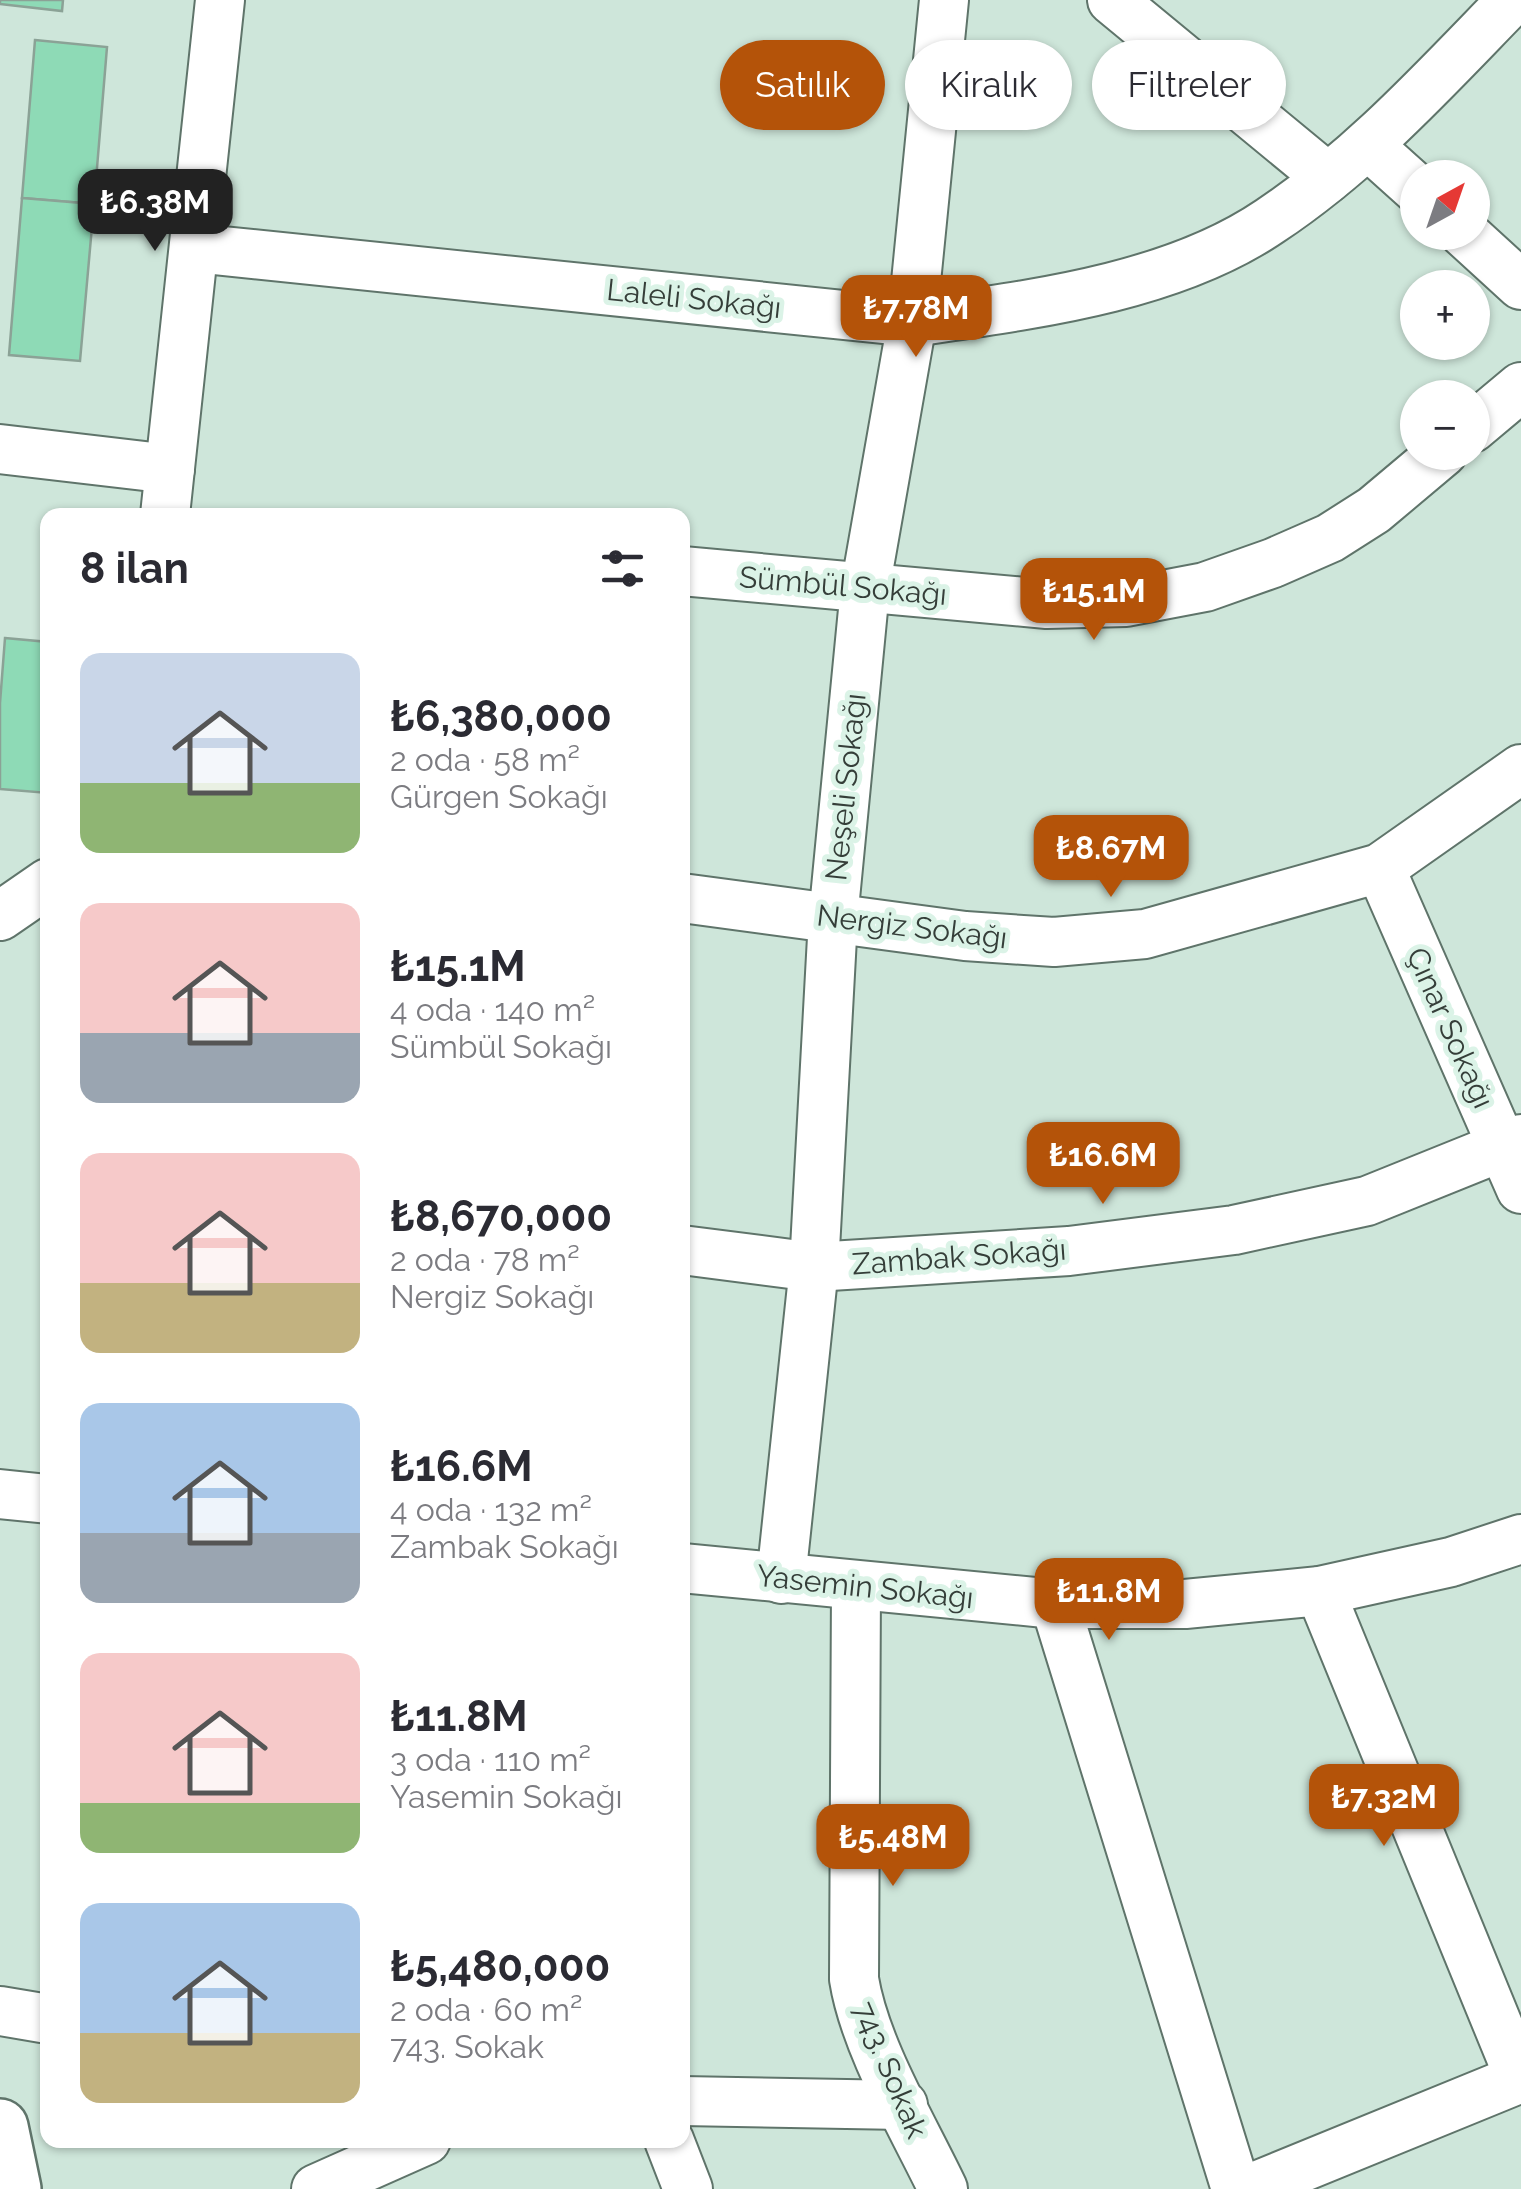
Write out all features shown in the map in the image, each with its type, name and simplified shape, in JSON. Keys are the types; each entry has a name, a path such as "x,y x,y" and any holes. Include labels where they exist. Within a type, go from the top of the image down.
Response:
{"street":[{"path":"0,449 167,492 220,0"},
{"name":"Neşeli Sokağı","path":"781,1579 814,1267 833,919 865,589 912,322 944,0"},
{"path":"1112,0 1328,178"},
{"name":"Laleli Sokağı","path":"194,248 912,322 1090,293 1185,263 1267,223 1369,146 1512,0"},
{"path":"1369,146 1400,174"},
{"path":"1482,250 1521,286"},
{"path":"1490,413 1521,387"},
{"name":"Sümbül Sokağı","path":"690,572 1047,604 1126,602 1205,587 1330,538 1374,510 1422,470"},
{"name":"Nergiz Sokağı","path":"690,899 965,936 1054,942 1145,934 1380,868 1521,769"},
{"name":"Çınar Sokağı","path":"1380,868 1515,1159"},
{"path":"0,916 40,888"},
{"name":"Zambak Sokağı","path":"690,1251 814,1267 1069,1251 1234,1230 1367,1201 1515,1159"},
{"path":"0,1494 40,1498"},
{"name":"Yasemin Sokağı","path":"690,1569 1055,1604 1185,1604 1320,1591 1451,1562 1521,1539"},
{"name":"743. Sokak","path":"856,1587 854,1979 858,2004 943,2189"},
{"path":"1249,2189 1520,2079 1320,1591"},
{"path":"1055,1604 1236,2189"},
{"path":"0,2011 40,2018"},
{"path":"690,2101 903,2106"},
{"path":"0,2127 13,2189"},
{"path":"316,2189 376,2177 415,2148"},
{"path":"672,2148 688,2189"}],"building":[{"path":"0,0 63,0 62,11 0,4"},
{"path":"35,40 107,47 94,204 22,198"},
{"path":"22,198 94,204 80,361 9,355"},
{"path":"5,638 40,641 40,792 0,789"}]}
